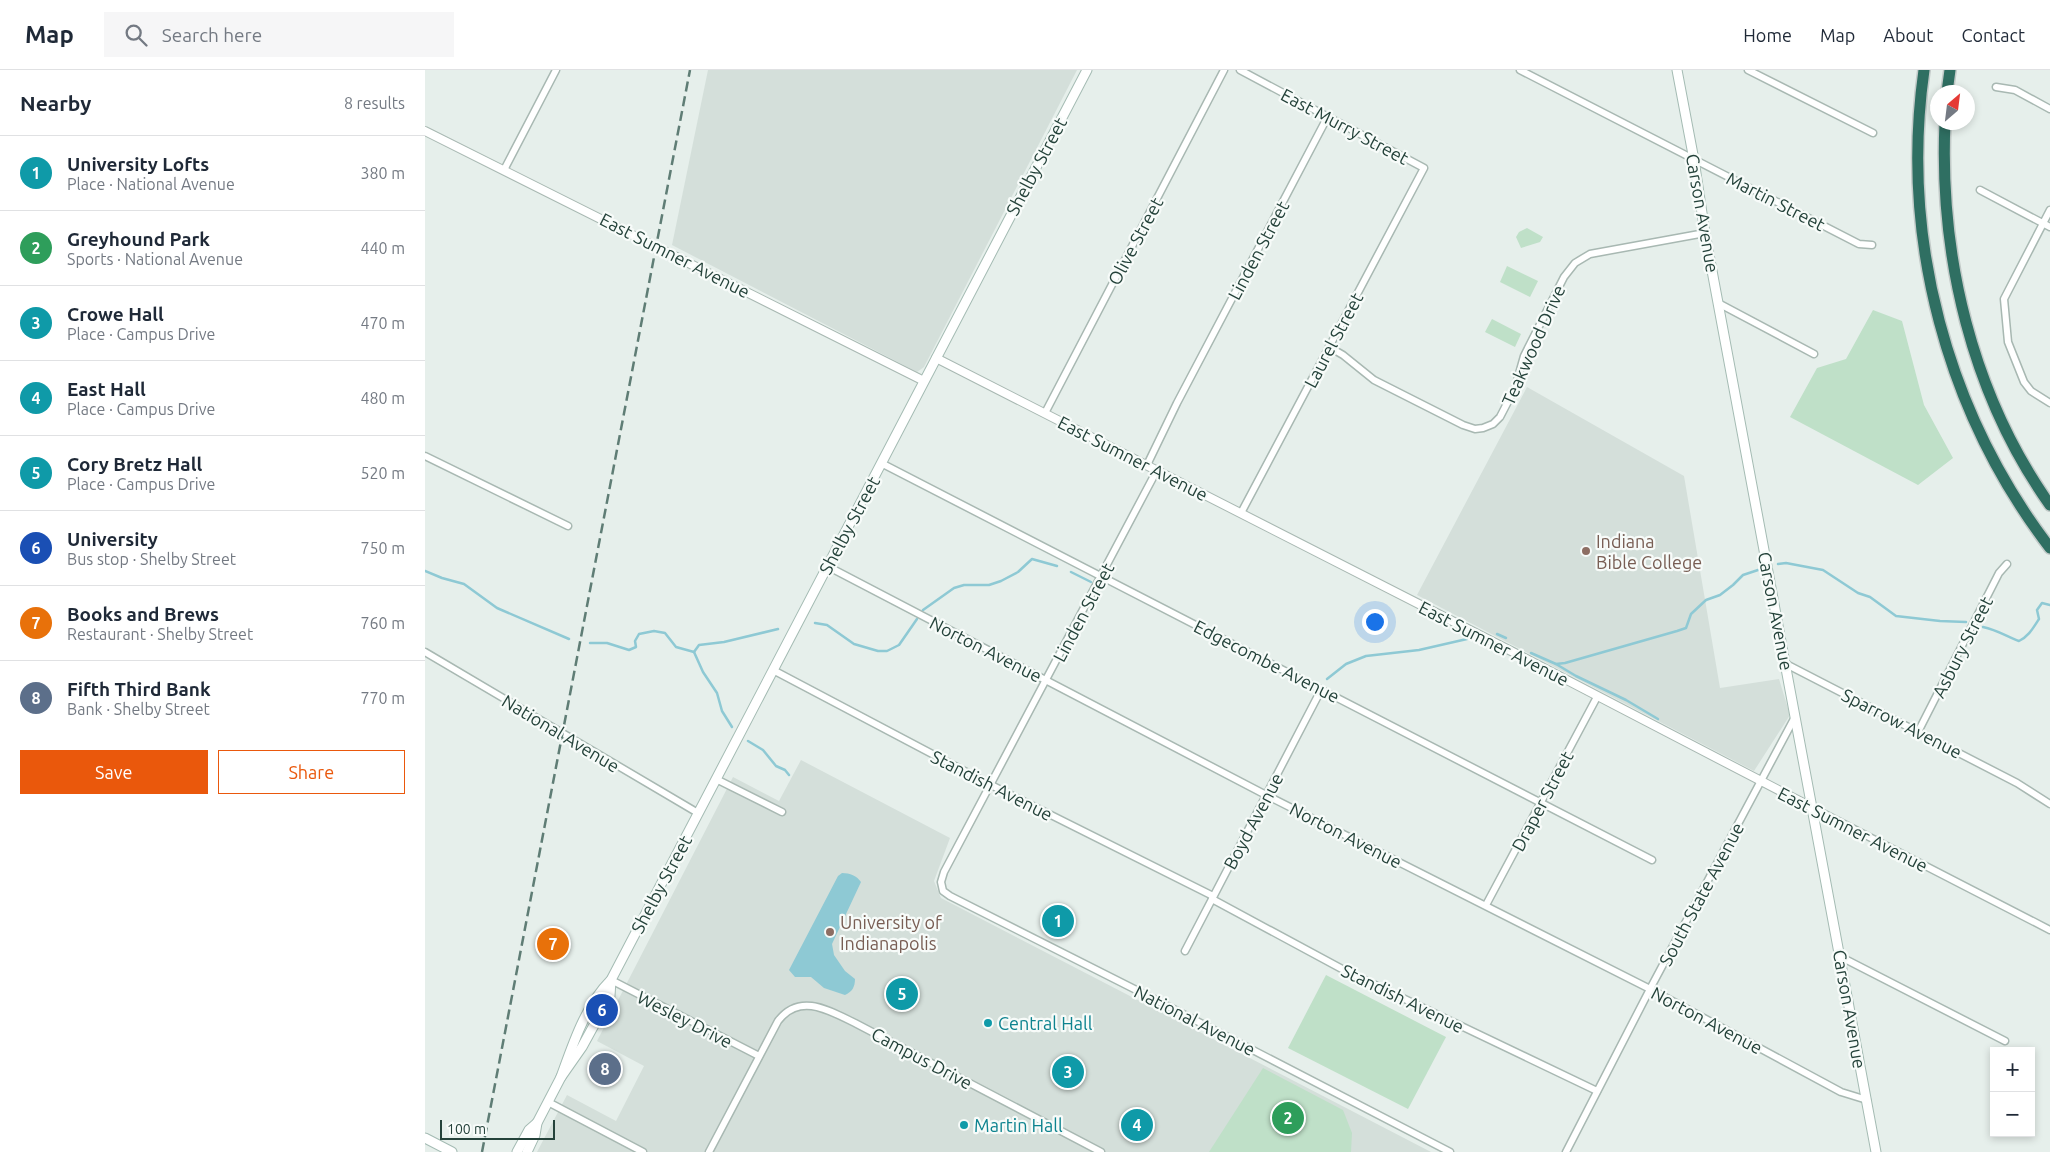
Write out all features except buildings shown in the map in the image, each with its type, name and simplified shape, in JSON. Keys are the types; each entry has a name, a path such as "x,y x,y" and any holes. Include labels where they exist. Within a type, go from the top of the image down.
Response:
{"highway":[{"path":"1924,70 1919,124 1918,188 1924,251 1939,323 1965,401 1987,450 2019,506 2050,548"},
{"path":"1948,85 1950,70"},
{"path":"1945,130 1944,171 1948,225 1955,275 1967,327 1984,378 2006,429 2027,469 2050,505"}],"main road":[{"name":"Shelby Street","path":"527,1152 535,1135 537,1123 561,1077 573,1043 583,1023 600,991 611,980 1087,70"},
{"name":"Carson Avenue","path":"1677,70 1694,160 1705,233 1877,1152"},
{"name":"Shelby Street","path":"517,1152 529,1130 537,1123"},
{"path":"425,1138 452,1152"}],"street":[{"path":"504,170 556,70"},
{"name":"Olive Street","path":"1045,413 1224,70"},
{"name":"East Murry Street","path":"1240,70 1424,168"},
{"name":"Martin Street","path":"1520,70 1859,244 1872,245"},
{"path":"1748,70 1873,133"},
{"path":"1996,87 2015,90 2050,108"},
{"name":"Linden Street","path":"1147,465 1177,403 1328,116"},
{"name":"East Sumner Avenue","path":"425,131 924,381"},
{"name":"Laurel Street","path":"1241,513 1424,168"},
{"path":"1980,190 2050,227"},
{"path":"2050,210 2004,299 2008,342 2024,382 2031,391 2050,403"},
{"name":"Teakwood Drive","path":"1329,347 1343,355 1377,381 1463,426 1475,429 1485,428 1493,424 1502,414 1515,388 1524,356 1564,277 1575,263 1591,254 1705,233"},
{"path":"1718,303 1814,354"},
{"name":"East Sumner Avenue","path":"936,358 2050,930"},
{"path":"425,456 568,526"},
{"name":"Edgecombe Avenue","path":"881,463 1652,860"},
{"name":"Linden Street","path":"941,887 944,872 1157,470"},
{"name":"Asbury Street","path":"1918,732 1999,573 2007,564"},
{"name":"Norton Avenue","path":"827,566 1267,795 1650,989 1841,1092 1867,1100"},
{"name":"National Avenue","path":"425,652 698,813"},
{"name":"Sparrow Avenue","path":"1786,664 2017,783 2050,804"},
{"name":"Standish Avenue","path":"773,670 991,785 1213,897 1342,969 1597,1091"},
{"name":"Boyd Avenue","path":"1185,951 1321,690"},
{"name":"Draper Street","path":"1487,905 1597,697"},
{"name":"South State Avenue","path":"1566,1152 1650,989 1796,716"},
{"path":"716,779 782,812"},
{"name":"National Avenue","path":"941,887 950,896 1167,1005 1450,1152"},
{"path":"1841,957 2005,1041"},
{"name":"Wesley Drive","path":"611,980 759,1056"},
{"name":"Campus Drive","path":"709,1152 777,1023 783,1015 801,1006 819,1006 855,1023 1101,1152"},
{"path":"548,1102 643,1152"}],"shaded area":[{"path":"708,70 1077,70 924,367 917,372 672,245"},
{"path":"1527,387 1684,476 1720,688 1779,679 1790,715 1754,771 1417,595"},
{"name":"University of Indianapolis","path":"801,760 950,838 934,881 941,898 1431,1152 537,1152 567,1095 616,1121 644,1066 597,1041 733,777 779,801"}],"green space":[{"path":"1527,228 1543,237 1540,242 1521,248 1516,237 1519,232"},
{"path":"1507,266 1538,281 1530,297 1500,282"},
{"path":"1873,310 1902,321 1924,405 1953,458 1918,485 1790,417 1817,368 1846,359"},
{"path":"1492,319 1521,334 1515,347 1485,332"},
{"path":"1326,975 1446,1037 1408,1109 1288,1048"},
{"path":"1263,1068 1343,1110 1352,1133 1351,1152 1209,1152"}],"water":[{"path":"842,873 853,875 861,882 832,944 834,955 845,971 855,979 853,989 845,995 824,988 811,977 795,977 789,970 838,876"}],"waterway":[{"path":"923,610 954,588 964,585 989,585 1001,581 1018,572 1032,559 1057,566"},
{"path":"1778,564 1786,563 1823,570 1858,593 1870,597 1896,616 1966,622"},
{"path":"1531,653 1556,664 1565,663 1686,628 1691,614 1706,600 1720,595 1743,575 1758,570"},
{"path":"425,571 464,584 497,608 569,639"},
{"path":"1071,572 1091,582"},
{"path":"1983,627 2019,641 2033,629 2039,619 2037,610 2042,603 2050,605"},
{"path":"815,623 827,625 854,644 878,651 887,651 899,645 917,619"},
{"path":"694,652 699,645 724,642 778,629"},
{"path":"590,643 607,643 629,650 636,647 635,641 639,634 654,631 665,633 676,647 694,652"},
{"path":"1497,634 1506,638"},
{"path":"1327,679 1346,664 1366,656 1419,650 1467,639"},
{"path":"694,652 703,672 717,693 722,711 732,727"},
{"path":"1556,664 1576,676 1626,700 1658,719"},
{"path":"748,741 763,750 776,766 785,770 789,775"}],"railway":[{"path":"482,1152 690,70"}],"place":[{"name":"Indiana Bible College","path":"1586,551"},
{"name":"University Lofts","path":"1058,921"},
{"name":"University of Indianapolis","path":"830,932"},
{"name":"Books and Brews","path":"553,944"},
{"name":"Cory Bretz Hall","path":"902,994"},
{"name":"University","path":"602,1010"},
{"name":"Central Hall","path":"988,1023"},
{"name":"Fifth Third Bank","path":"605,1069"},
{"name":"Crowe Hall","path":"1068,1072"},
{"name":"Greyhound Park","path":"1288,1118"},
{"name":"Martin Hall","path":"964,1125"},
{"name":"East Hall","path":"1137,1125"}]}
